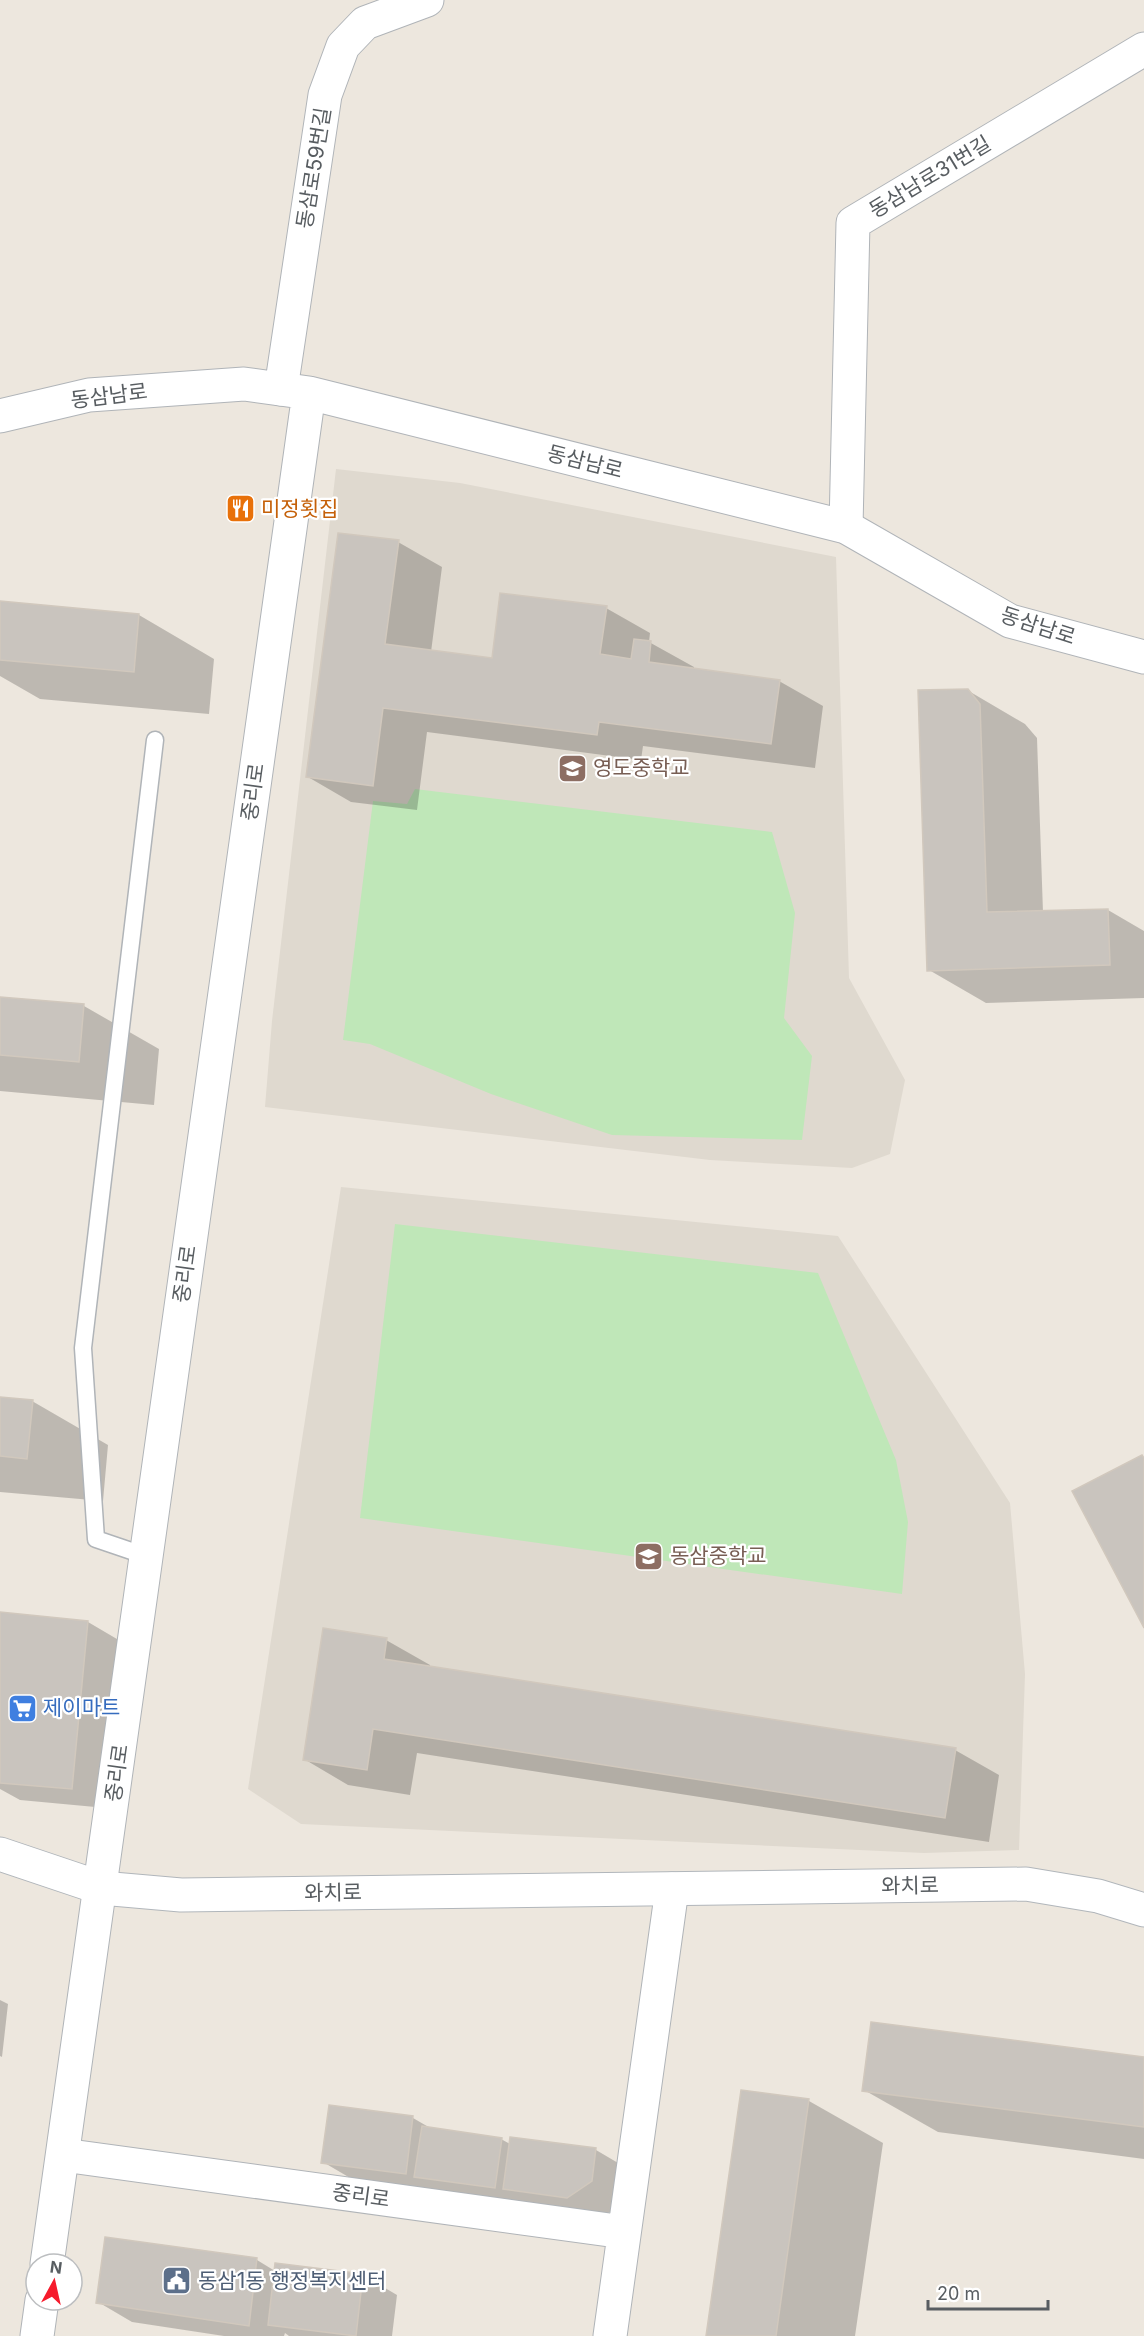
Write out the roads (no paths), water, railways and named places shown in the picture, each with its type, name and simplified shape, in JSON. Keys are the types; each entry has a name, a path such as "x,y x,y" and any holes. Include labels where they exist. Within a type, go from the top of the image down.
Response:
{"street":[{"name":"동삼로59번길","path":"295,391 325,95 343,46 365,23 427,0"},
{"name":"동삼남로31번길","path":"846,527 853,223 903,191 1144,49"},
{"name":"동삼남로","path":"0,416 89,395 244,384 295,391 846,527 1010,621 1144,657"},
{"name":"중리로","path":"49,2252 146,1556 295,391"},
{"name":"와치로","path":"0,1854 101,1888 181,1895 1026,1884 1098,1896 1144,1910"},
{"path":"610,2336 672,1889"},
{"name":"중리로","path":"63,2155 624,2232"},
{"path":"37,2336 40,2312"}],"lane":[{"path":"146,1556 96,1539 83,1348 155,740"}],"place":[{"name":"미정횟집","path":"240,509"},
{"name":"영도중학교","path":"572,768"},
{"name":"동삼중학교","path":"649,1556"},
{"name":"제이마트","path":"22,1708"},
{"name":"동삼1동 행정복지센터","path":"177,2281"}]}
